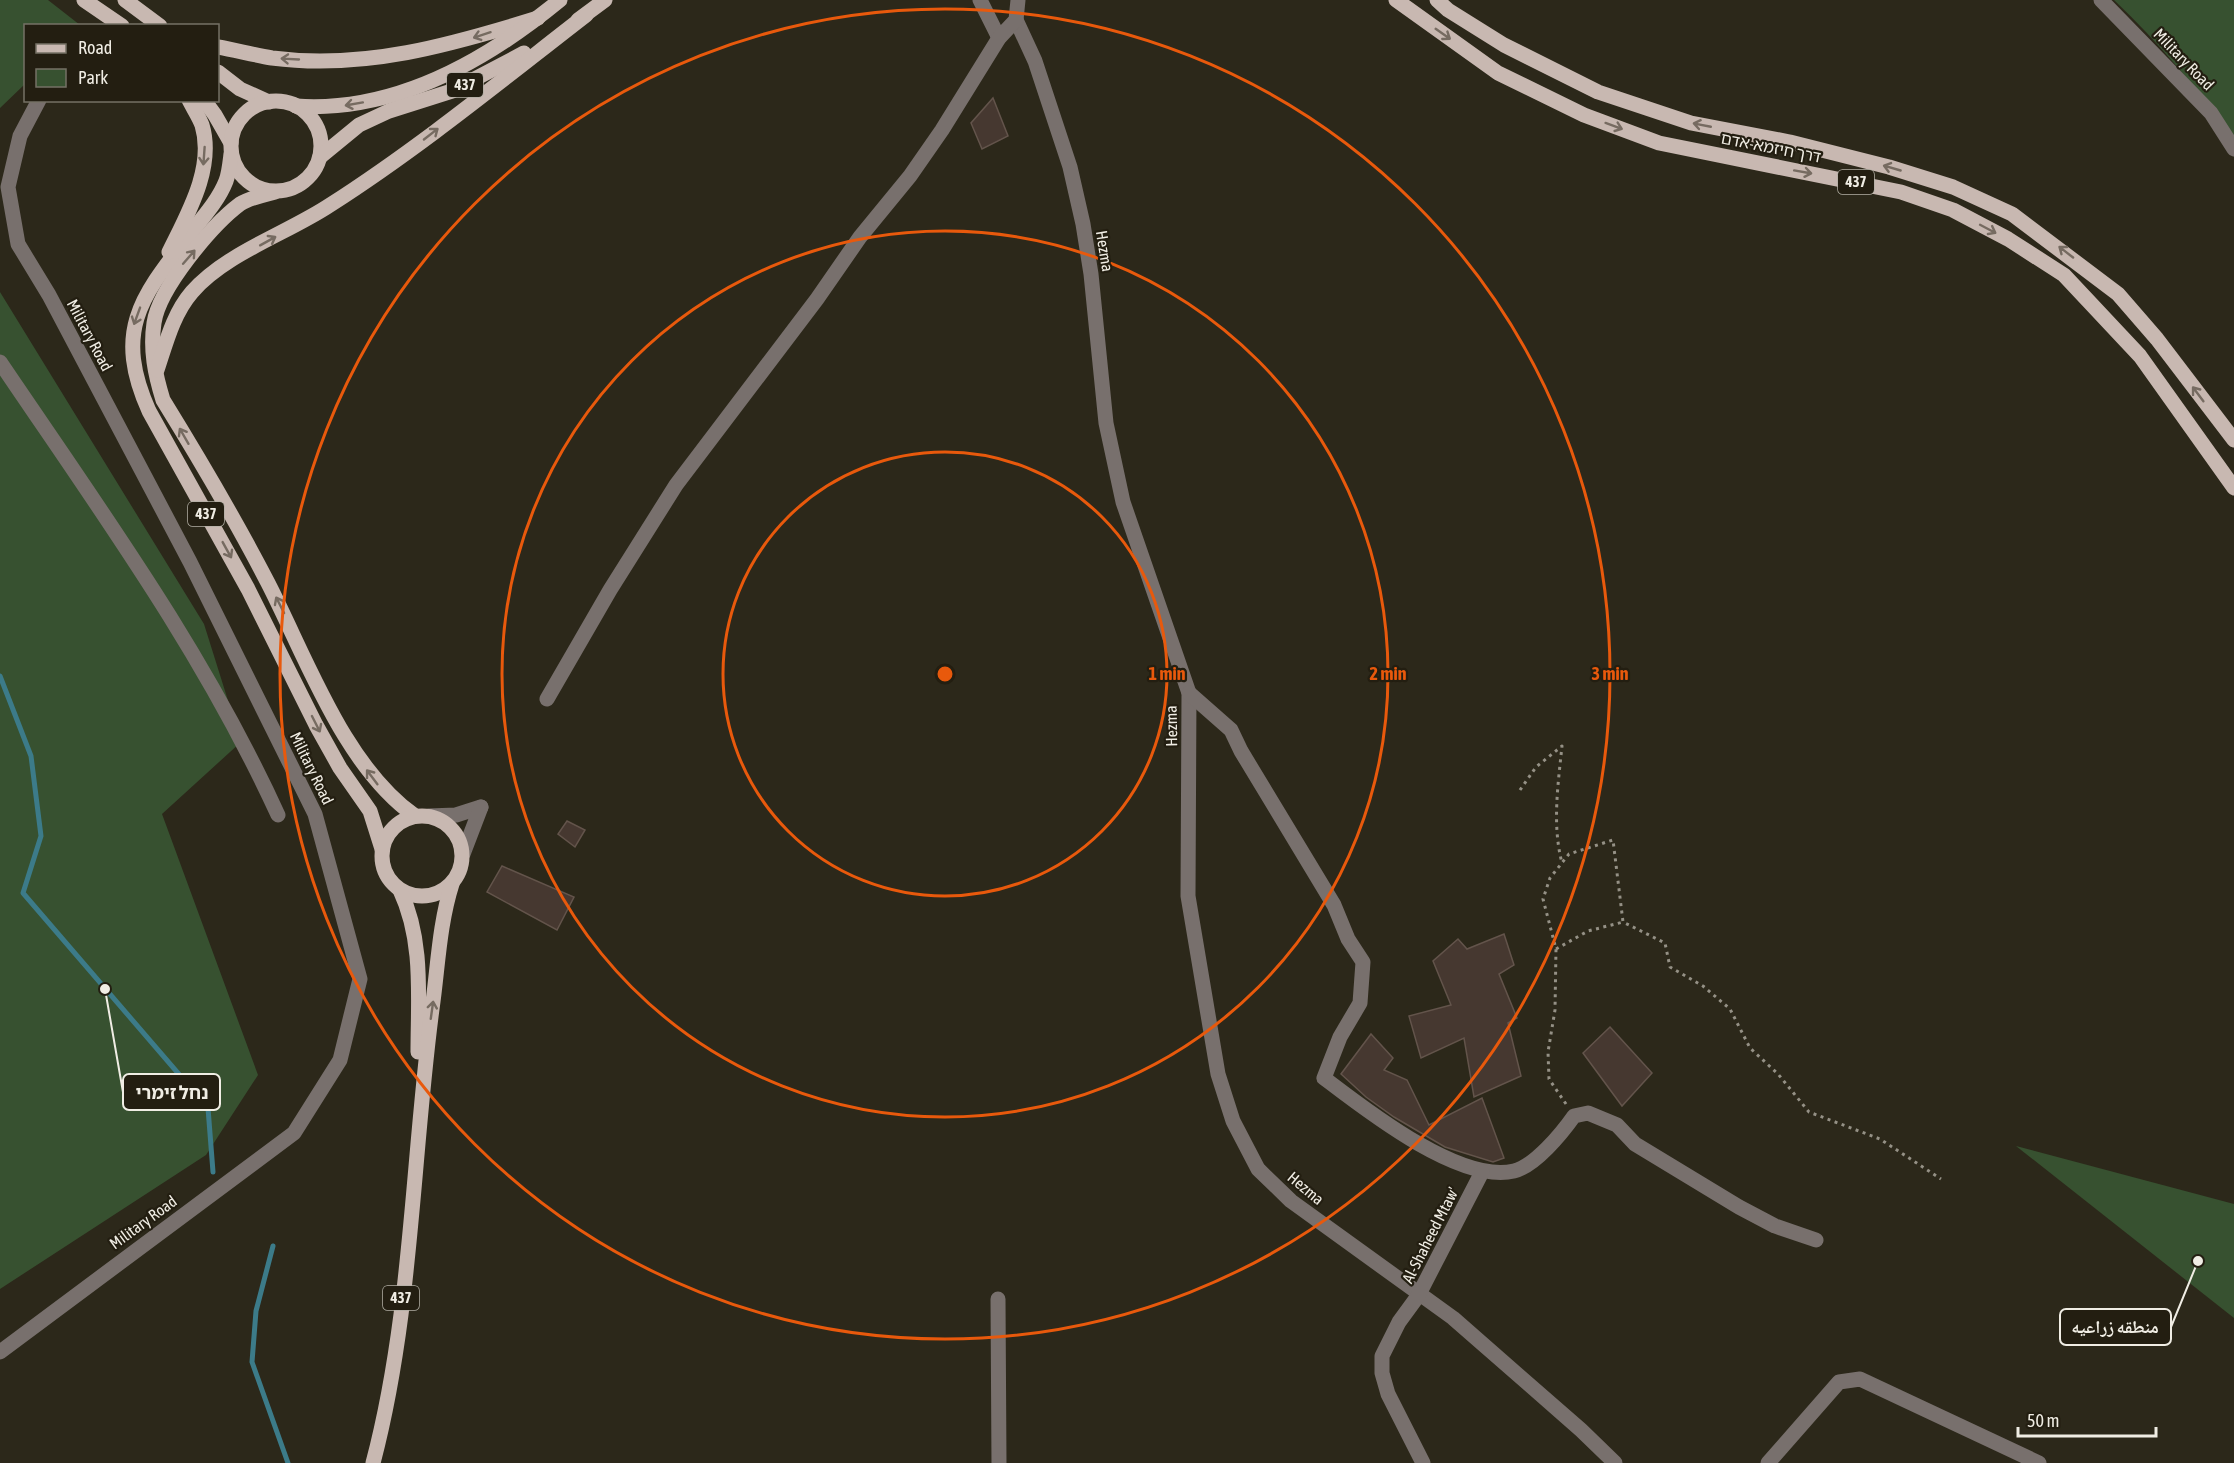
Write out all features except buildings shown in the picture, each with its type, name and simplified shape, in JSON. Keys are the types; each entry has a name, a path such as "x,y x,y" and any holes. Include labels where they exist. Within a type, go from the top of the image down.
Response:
{"main road":[{"path":"84,0 117,24"},
{"name":"437","path":"296,106 337,106 375,100 429,81 461,68 538,18 560,0"},
{"name":"437","path":"320,157 359,125 389,111 452,91 586,15 604,0"},
{"name":"דרך חיזמא-אדם","path":"1395,0 1498,73 1584,116 1659,143 1901,192 1953,210 2008,239 2064,275 2140,356 2234,488"},
{"name":"דרך חיזמא-אדם","path":"1437,0 1448,10 1504,45 1598,92 1692,123 1790,142 1890,167 1953,187 2012,214 2066,252 2118,294 2157,339 2234,440"},
{"path":"129,1 158,24"},
{"path":"155,376 174,320 192,292 222,267 328,207 372,177 586,15"},
{"path":"219,47 272,58 368,60 460,43 538,18"},
{"path":"205,102 215,115 231,148 237,169 246,181 260,189 275,192 290,189 304,182 314,171 320,157 321,141 317,127 308,115 296,106 268,102 240,89 219,73"},
{"path":"153,284 188,212 202,174 205,148 202,125 190,102"},
{"path":"231,148 234,131 247,112 268,102"},
{"name":"437","path":"231,148 227,180 213,206 153,284 133,325 134,368 139,388 248,589 316,725 340,768 370,811 382,849"},
{"name":"437","path":"275,192 242,203 182,266 154,321 152,359 155,376 163,400 266,579 358,757 394,801 422,816"},
{"path":"422,816 442,820 453,829 460,841 463,854 462,865 452,884 440,893 427,897 413,896 400,890 385,872 382,849 393,827 422,816"},
{"name":"437","path":"373,1463 387,1412 409,1235 443,912 452,884"},
{"name":"437","path":"400,890 409,910 418,958 419,1131"}],"street":[{"path":"980,0 999,38"},
{"path":"547,699 610,590 676,485 818,299 860,237 910,176 999,38 1016,20 1018,0"},
{"name":"Military Road","path":"2101,0 2211,113 2234,149"},
{"path":"117,24 129,1"},
{"name":"Hezma","path":"1016,20 1035,61 1070,166 1083,224 1091,274 1106,423 1123,502 1189,693 1188,896 1218,1074 1233,1122 1258,1169 1291,1201 1419,1296"},
{"name":"Military Road","path":"0,1352 294,1133 340,1060 360,979 315,814 190,562 49,295 18,244 8,187 20,136 38,102"},
{"path":"0,362 174,619 247,747 279,815"},
{"path":"1189,693 1231,730 1241,751 1334,905 1348,939 1363,962 1360,1003 1340,1036 1324,1078 1368,1112 1432,1151 1482,1172 1515,1171 1554,1144 1574,1116 1588,1113 1617,1125 1635,1144 1739,1208 1774,1226 1816,1240"},
{"path":"422,816 456,815 481,807 463,854"},
{"name":"Al-Shaheed Mtaw'","path":"1482,1172 1419,1296 1453,1318 1581,1430 1615,1463"},
{"path":"1419,1296 1388,1342 1382,1356 1382,1373 1388,1394 1423,1463"},
{"path":"998,1299 999,1463"},
{"path":"1768,1463 1839,1382 1860,1379 2039,1463"}],"path":[{"path":"1520,790 1536,767 1562,746 1557,793 1557,843 1562,863"},
{"path":"1574,1116 1549,1079 1548,1052 1555,1010 1556,949 1543,899 1550,878 1569,854 1613,840 1623,922"},
{"path":"1556,949 1588,931 1623,922 1665,943 1670,967 1702,987 1730,1009 1750,1048 1778,1074 1809,1112 1880,1139 1941,1179"}],"green space":[{"path":"0,0 48,0 79,24 24,24 24,85 0,108"},
{"path":"2114,0 2234,0 2234,139 2177,67"},
{"path":"0,292 204,624 241,742 162,814 258,1075 206,1155 0,1289"},
{"path":"2016,1146 2234,1204 2234,1318"}],"waterway":[{"path":"0,676 31,756 41,836 23,893 208,1108 213,1172"},
{"path":"273,1246 256,1311 252,1362 288,1463"}],"place":[{"name":"נחל זימרי","path":"105,989"},
{"name":"منطقه زراعيه","path":"2198,1261"}]}
